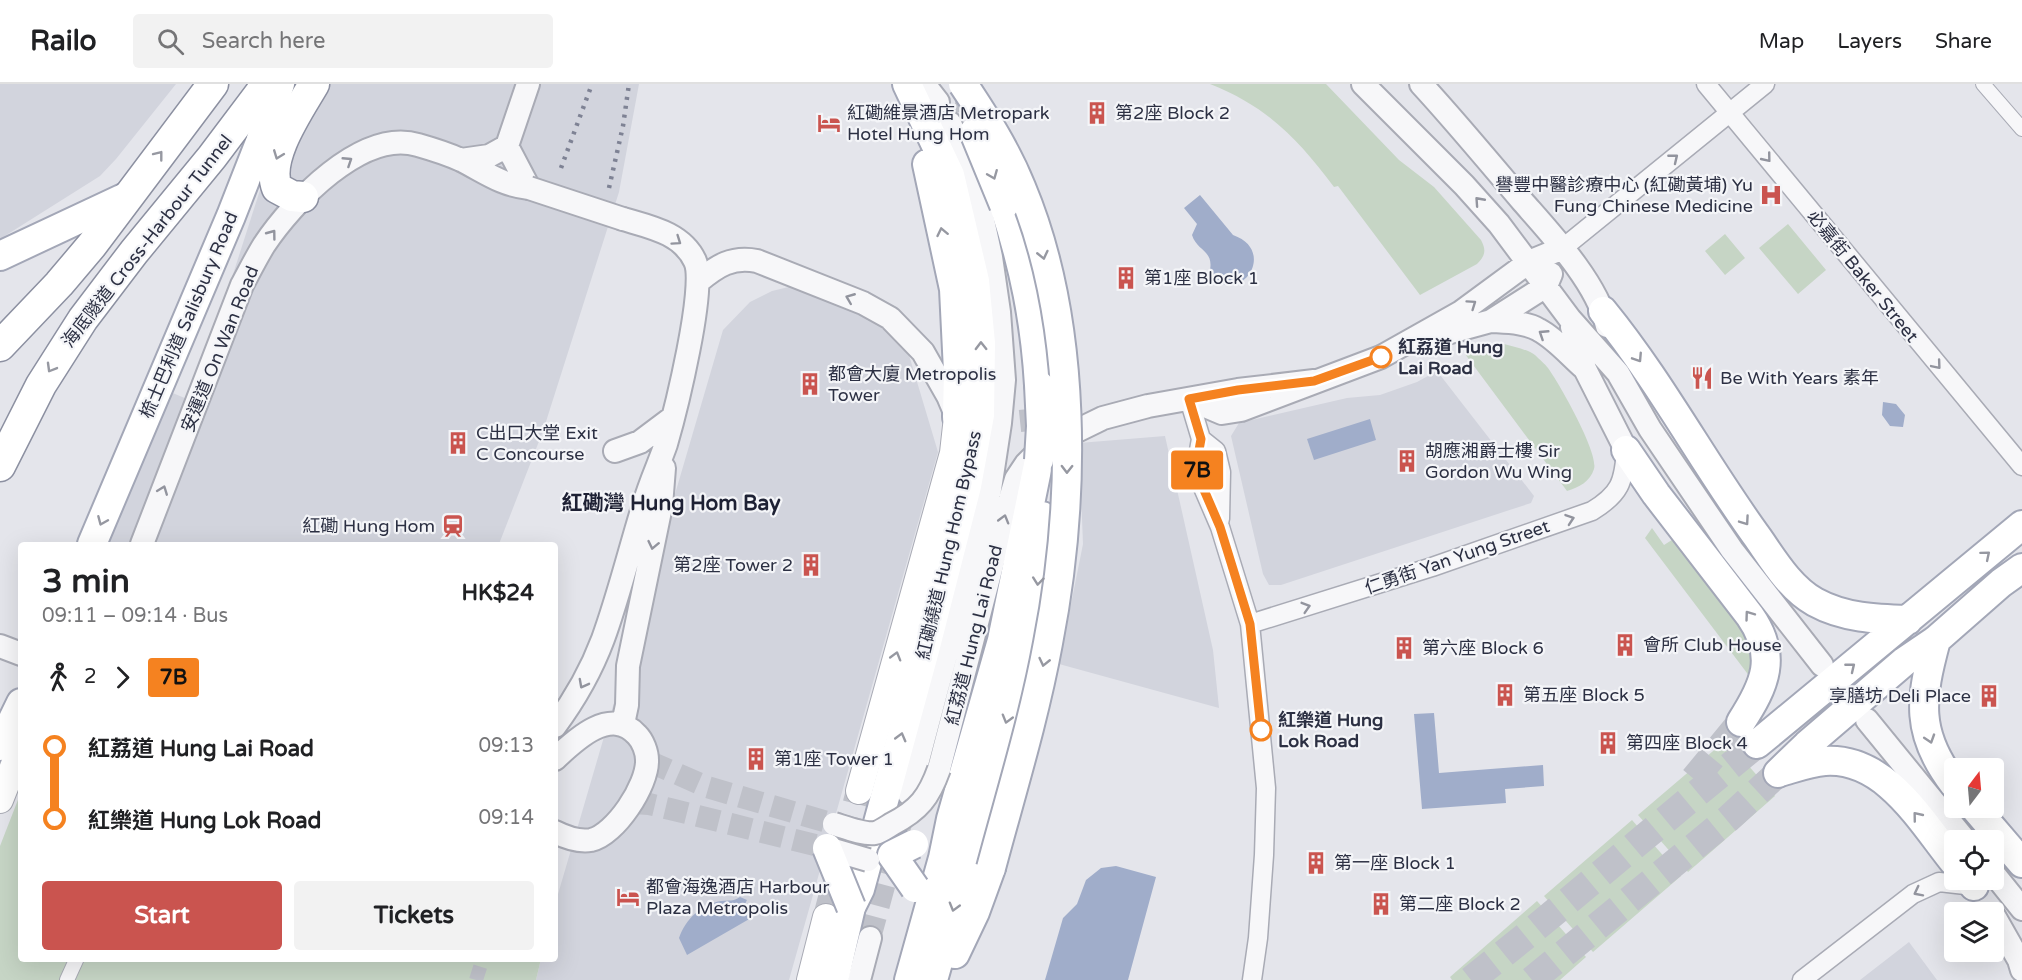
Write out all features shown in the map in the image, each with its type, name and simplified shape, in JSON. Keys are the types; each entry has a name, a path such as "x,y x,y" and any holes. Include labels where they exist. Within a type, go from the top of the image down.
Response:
{"highway":[{"path":"0,346 92,245 213,84"},
{"name":"海底隧道 Cross-Harbour Tunnel","path":"0,466 41,385 83,319 267,84"},
{"path":"303,197 283,193 277,188 273,171 291,123 314,84"}],"main road":[{"name":"梳士巴利道 Salisbury Road","path":"93,542 231,216 280,84"},
{"path":"906,84 932,182 954,289 957,417"},
{"name":"紅磡繞道 Hung Hom Bypass","path":"834,980 838,912 860,889 878,850 925,650 967,486 980,415 981,343 975,281 950,175 906,84"},
{"path":"942,980 975,912 992,867 1031,717 1054,609 1066,518 1068,425 1061,350 1049,277 1040,240 1021,186 1003,149 963,84"},
{"path":"933,980 1029,643 1039,570 1042,514 1039,460 1041,426 1036,341 1022,266 1001,195 986,159 944,93"},
{"path":"0,256 128,196"},
{"path":"1603,311 1628,341 1708,466 1794,586 1815,602 1841,613 1865,619 1908,620"},
{"name":"紅磡繞道 Hung Hom Bypass","path":"859,791 953,453 957,417"},
{"path":"1626,450 1656,494 1750,616 1761,634 1766,655 1764,680 1749,733 1908,620 2022,525"},
{"path":"909,980 943,858 951,819 1002,640 1039,460"},
{"path":"1944,850 1893,786 1872,771 1845,762 1825,761 1778,773 1807,745 1905,661 1936,640 2001,583 2022,568"},
{"path":"1936,640 1924,690 1923,715 1928,739 1944,769"},
{"path":"0,746 18,709"},
{"path":"0,800 18,753"},
{"path":"1983,818 2022,863"},
{"path":"878,850 914,844 951,819"},
{"path":"810,980 838,912 830,836"},
{"path":"878,850 915,888 926,919"}],"street":[{"path":"461,160 489,156 507,146 528,84"},
{"path":"924,84 944,93"},
{"path":"1364,84 1464,185 1499,224 1570,320 1618,373 1650,429 1732,550 1822,665"},
{"path":"1421,84 1563,248 1603,311 1618,373"},
{"name":"必嘉街 Baker Street","path":"1706,84 2022,466"},
{"path":"1189,399 1222,413 1241,410 1381,357 1461,312 1529,262 1563,248 1765,84"},
{"path":"1983,84 2022,129"},
{"path":"909,794 1010,422 993,268 978,197 950,123"},
{"name":"安運道 On Wan Road","path":"143,542 242,285 264,245 303,197 322,179 377,145 415,144 461,160 483,174 513,186 529,188 657,229 685,246 695,260 699,281"},
{"path":"507,146 529,188"},
{"path":"1404,344 1491,321 1546,286 1563,248"},
{"name":"紅磡繞道 Hung Hom Bypass","path":"699,281 722,264 747,259 877,310 890,318 923,352 957,417"},
{"path":"558,722 583,686 603,639 650,482 665,446 685,366 699,281"},
{"path":"1570,320 1585,369 1626,450"},
{"path":"1491,321 1510,322 1538,329 1585,369"},
{"path":"1189,399 1201,439 1216,451 1221,472 1220,527 1250,624 1266,788 1258,938 1252,980"},
{"name":"紅荔道 Hung Lai Road","path":"878,850 928,795 939,769 1016,479 1026,464 1036,454 1056,441 1103,418 1148,406 1189,399"},
{"name":"紅荔道 Hung Lai Road","path":"1061,416 1103,418"},
{"path":"615,451 640,442 672,418"},
{"path":"623,724 627,705 628,666 661,506 665,446"},
{"name":"仁勇街 Yan Yung Street","path":"1250,624 1432,567 1592,511 1613,495 1623,480 1626,450"},
{"path":"0,632 18,639"},
{"path":"0,646 18,653"},
{"path":"1867,720 1957,830"},
{"path":"558,756 588,731 605,723 623,724 629,727 640,738 648,761 643,782 633,803 608,830 594,839 572,838 558,833"},
{"path":"830,836 878,850"},
{"path":"1802,980 1913,894 1944,882"},
{"path":"1995,890 2018,904"},
{"path":"2004,934 2019,960 2022,970"},
{"path":"859,980 870,938"},
{"path":"67,980 75,962"}],"shaded area":[{"path":"0,84 176,84 100,176 0,239"},
{"path":"302,84 639,84 619,192 543,431 500,542 107,542 168,391 187,399 227,293 286,109"},
{"path":"797,285 859,310 906,345 938,452 789,980 536,980 540,962 558,962 558,894 723,330 750,302 772,291"},
{"path":"1437,371 1534,496 1531,503 1281,585 1269,585 1263,574 1231,436 1239,423 1347,398 1380,395 1417,382"},
{"path":"1165,436 1213,650 1219,708 1059,664 1083,544 1079,443"},
{"path":"1909,942 1937,980 1860,980"}],"green space":[{"path":"1210,84 1326,84 1399,160 1434,187 1481,240 1484,255 1477,264 1420,295 1338,186 1334,187 1294,139 1249,103"},
{"path":"1788,224 1826,270 1798,294 1759,248"},
{"path":"1725,234 1745,258 1725,275 1705,251"},
{"path":"1504,344 1535,355 1548,368 1569,402 1585,434 1594,461 1592,474 1580,486 1567,491 1465,354 1485,347"},
{"path":"1652,528 1664,545 1675,538 1734,611 1751,644 1754,661 1750,677 1645,538"},
{"path":"1726,740 1775,796 1688,872 1638,815"},
{"path":"18,800 18,962 540,962 536,980 0,980 0,846"},
{"path":"1632,820 1681,876 1593,952 1544,896"},
{"path":"1537,901 1586,957 1560,980 1452,980 1450,977"}],"water":[{"path":"1200,195 1233,235 1246,243 1253,253 1254,264 1250,274 1242,281 1232,285 1221,283 1209,274 1210,260 1194,241 1192,235 1197,224 1184,208"},
{"path":"1883,402 1896,404 1905,415 1903,427 1890,426 1882,415"},
{"path":"1370,419 1376,440 1314,460 1307,439"},
{"path":"1434,713 1439,773 1543,765 1544,786 1505,789 1506,803 1422,809 1414,714"},
{"path":"1116,866 1156,877 1128,980 1045,980 1063,918 1077,904 1086,880 1101,868"},
{"path":"740,897 747,900 744,906 751,918 687,955 679,938 690,919 700,909 713,903"}],"tunnel":[{"path":"960,146 969,84"},
{"path":"1020,421 1057,417"},
{"path":"1694,779 1741,722"},
{"path":"1471,980 1757,744"},
{"path":"648,761 707,787 834,824"},
{"path":"1532,980 1728,819 1778,773"},
{"path":"826,917 859,791"},
{"path":"633,803 649,804 827,848"},
{"path":"870,938 906,805"},
{"path":"476,980 482,962"}],"railway":[{"path":"561,168 592,84"},
{"path":"609,188 623,126 629,84"}],"bus line":[{"name":"7B","path":"1261,730 1250,624 1220,527 1198,476 1196,467 1201,439 1189,399 1238,390 1314,381 1381,357"}],"place":[{"name":"第2座 Block 2","path":"1097,113"},
{"name":"紅磡維景酒店 Metropark Hotel Hung Hom","path":"829,123"},
{"name":"譽豐中醫診療中心 (紅磡黃埔) Yu Fung Chinese Medicine","path":"1771,195"},
{"name":"第1座 Block 1","path":"1126,278"},
{"name":"紅荔道 Hung Lai Road","path":"1381,357"},
{"name":"Be With Years 素年","path":"1702,378"},
{"name":"都會大廈 Metropolis Tower","path":"810,384"},
{"name":"C出口大堂 Exit C Concourse","path":"458,443"},
{"name":"胡應湘爵士樓 Sir Gordon Wu Wing","path":"1407,461"},
{"name":"紅磡 Hung Hom","path":"453,526"},
{"name":"第2座 Tower 2","path":"811,565"},
{"name":"會所 Club House","path":"1625,645"},
{"name":"第六座 Block 6","path":"1404,648"},
{"name":"第五座 Block 5","path":"1505,695"},
{"name":"享膳坊 Deli Place","path":"1989,696"},
{"name":"紅樂道 Hung Lok Road","path":"1261,730"},
{"name":"第四座 Block 4","path":"1608,743"},
{"name":"第1座 Tower 1","path":"756,759"},
{"name":"第一座 Block 1","path":"1316,863"},
{"name":"都會海逸酒店 Harbour Plaza Metropolis","path":"628,897"},
{"name":"第二座 Block 2","path":"1381,904"}],"district":[{"name":"紅磡灣 Hung Hom Bay","path":"671,503"}]}
